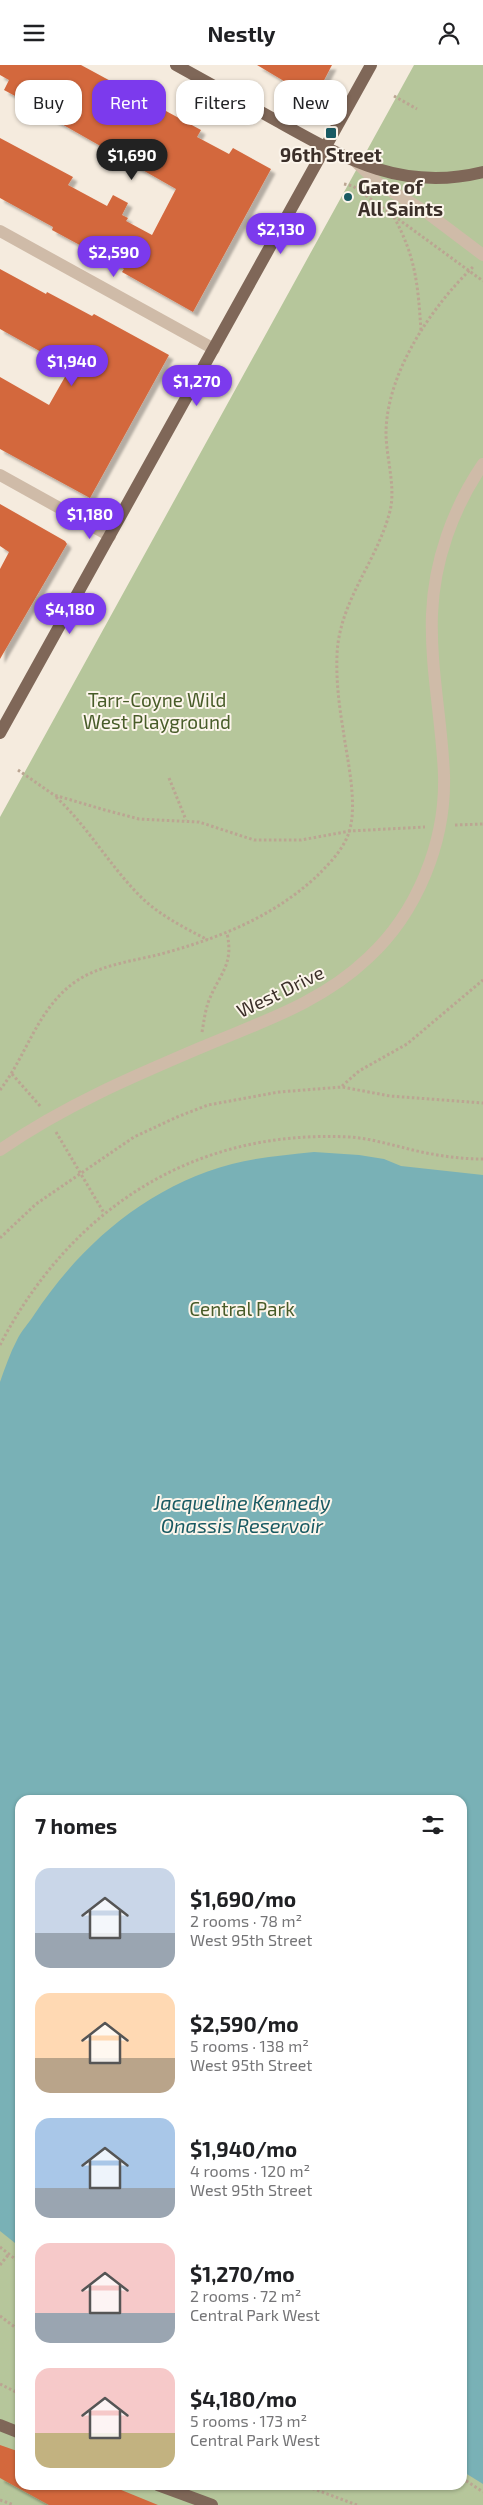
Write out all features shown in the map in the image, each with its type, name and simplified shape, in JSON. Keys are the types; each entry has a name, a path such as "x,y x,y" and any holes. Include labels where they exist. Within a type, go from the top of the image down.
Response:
{"main road":[{"path":"176,65 325,148 357,163 383,172 426,180 451,179 483,173"},
{"path":"0,733 3,720 110,536 371,65"},
{"path":"0,2425 15,2431"},
{"path":"172,2490 212,2505"}],"street":[{"path":"357,163 378,183 437,219 480,258"},
{"path":"0,231 214,349"},
{"name":"West Drive","path":"0,1150 48,1118 92,1094 305,1004 338,985 384,943 418,891 436,844 444,800 444,775 432,637 436,579 451,522 483,464"},
{"path":"0,475 110,536"}],"path":[{"path":"394,96 417,109"},
{"path":"344,184 354,186 483,281"},
{"path":"394,216 408,243 417,278 421,331"},
{"path":"0,1090 12,1074 45,1012 77,980 106,968 208,940 262,917 302,890 332,860 350,831 350,783 337,689 337,654 340,633 354,589 383,530 390,509 391,489 386,437 387,416 399,375 421,331 451,290 480,258"},
{"path":"18,771 54,795 68,808 117,871 139,895 166,916 208,940"},
{"path":"169,778 186,820"},
{"path":"54,795 139,819 199,822 254,840 301,840 350,831 428,827"},
{"path":"455,825 483,825"},
{"path":"204,1046 202,1031 205,1013 230,956 227,933"},
{"path":"342,1087 359,1071 407,1044 483,981"},
{"path":"12,1074 43,1109"},
{"path":"0,1238 36,1204 134,1137 176,1117 208,1105 279,1092 342,1087 390,1096 483,1103"},
{"path":"55,1130 104,1213"},
{"path":"0,1345 16,1315 39,1281 69,1245 104,1213 135,1191 188,1164 229,1149 296,1137 352,1137 429,1154 483,1159"},
{"path":"0,2247 15,2260"},
{"path":"0,2265 8,2255"},
{"path":"0,2316 15,2327"},
{"path":"0,2384 15,2392"},
{"path":"467,2481 483,2492"},
{"path":"317,2490 358,2505"},
{"path":"0,2500 14,2505"}],"green space":[{"name":"Central Park","path":"414,65 483,65 483,2505 0,2505 0,817"}],"water":[{"name":"Jacqueline Kennedy Onassis Reservoir","path":"314,1152 359,1155 384,1159 401,1166 483,1175 483,2484 467,2474 467,1795 15,1795 15,2243 0,2231 0,1382 19,1337 53,1289 95,1242 119,1221 172,1187 201,1174 232,1164"}],"building":[{"path":"0,65 81,65 109,80 92,80 92,125 166,125 166,111 176,116 176,125 192,125 201,130 197,137 229,154 233,148 271,169 193,312 122,272 124,269 52,230 53,227 0,198 0,138 73,177 68,185 107,206 113,195 128,203 122,215 128,218 126,221 152,235 176,189 63,125 82,125 82,80 15,80 15,96 4,90 9,80 0,75"},
{"path":"257,65 332,65 324,80 282,80"},
{"path":"0,269 46,294 47,292 92,316 94,314 169,355 90,498 0,449 0,377 49,405 70,368 0,329"},
{"path":"0,504 65,541 67,544 0,659 0,569 9,552 0,546"},
{"path":"0,2445 15,2450 15,2486 0,2478"},
{"path":"22,2490 121,2490 158,2505 49,2505"}],"place":[{"name":"96th Street","path":"331,133"},
{"name":"Gate of All Saints","path":"348,197"}],"park label":[{"name":"Tarr-Coyne Wild West Playground","path":"157,710"}]}
